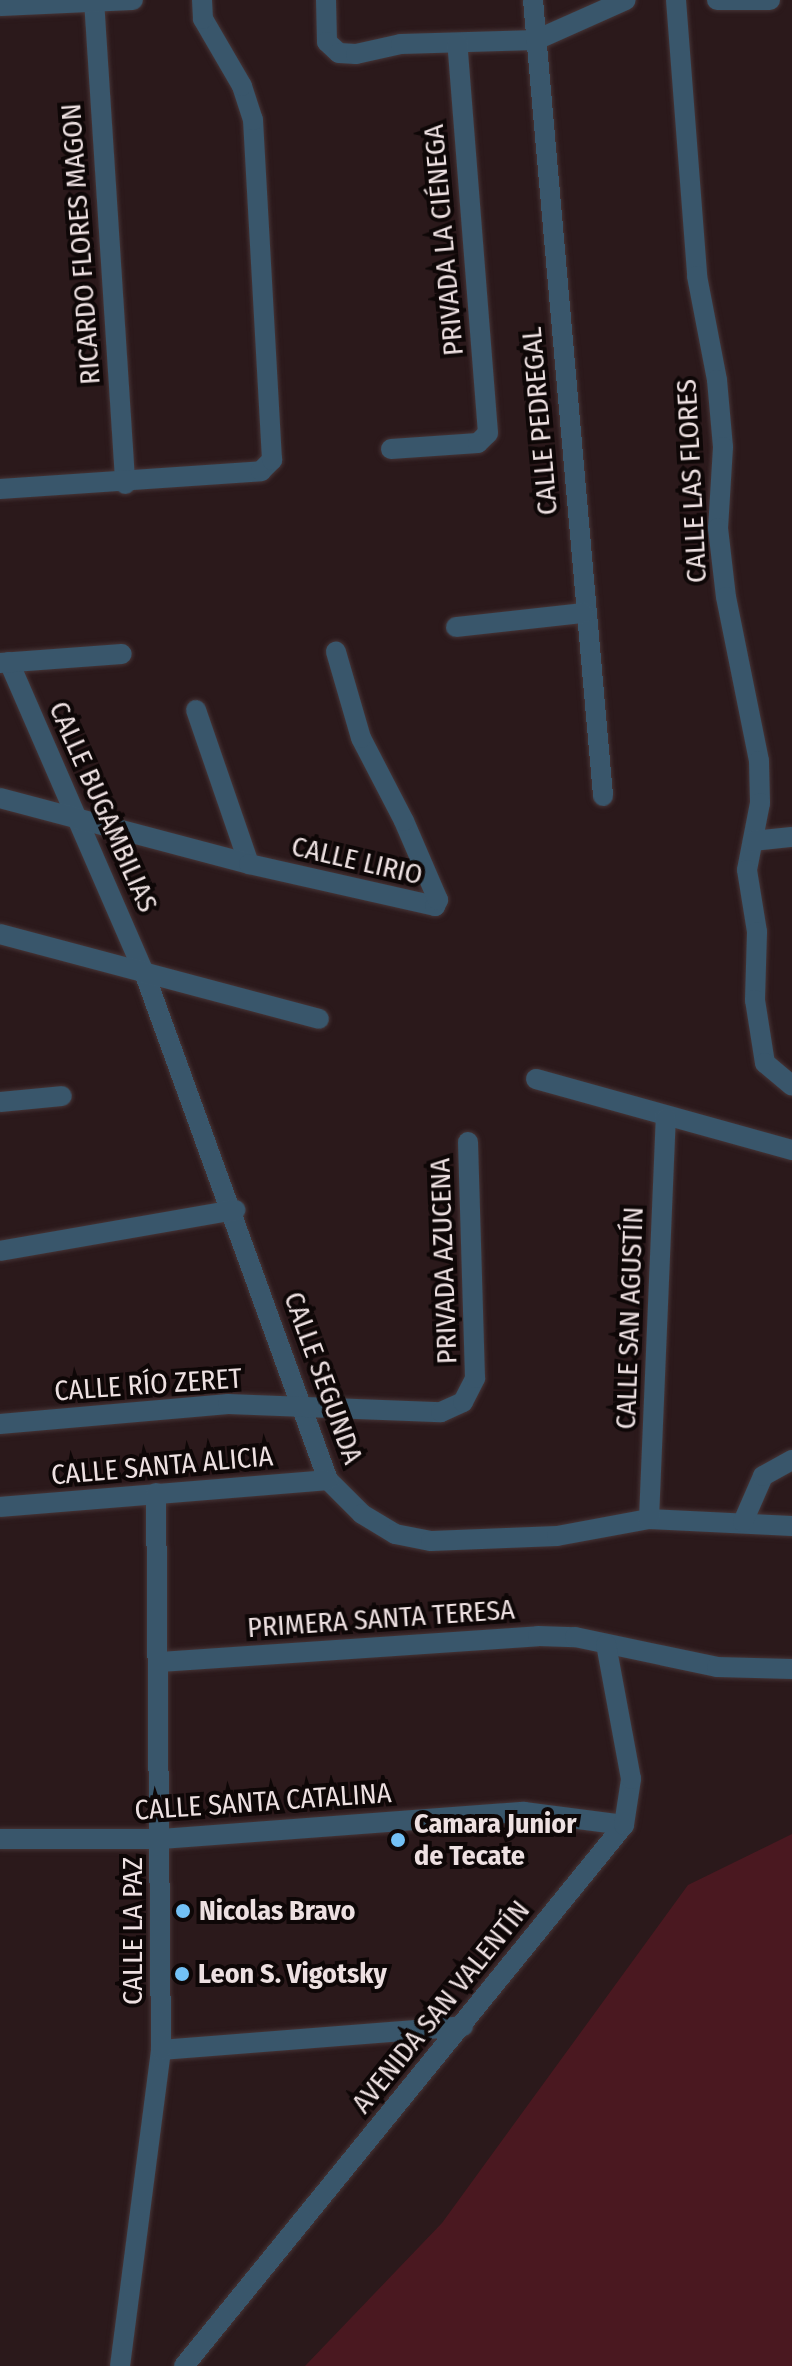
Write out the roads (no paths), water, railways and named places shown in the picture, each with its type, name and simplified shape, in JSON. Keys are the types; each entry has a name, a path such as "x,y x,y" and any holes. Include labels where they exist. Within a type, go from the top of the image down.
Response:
{"street":[{"path":"0,6 133,0"},
{"path":"0,489 125,484 267,467 272,460 253,120 242,86 203,19 202,0"},
{"path":"326,0 327,42 339,53 536,40 626,0"},
{"name":"CALLE PEDREGAL","path":"533,0 583,613 603,796"},
{"name":"CALLE LAS FLORES","path":"676,0 697,276 717,380 723,447 718,528 724,583 759,761 760,803 747,870 757,932 759,1043 765,1063 792,1086"},
{"path":"721,0 770,0"},
{"name":"RICARDO FLORES MAGON","path":"94,2 125,484"},
{"name":"PRIVADA LA CIÉNEGA","path":"391,449 478,443 488,433 457,43"},
{"path":"456,627 583,613"},
{"name":"CALLE LIRIO","path":"0,798 78,822 427,908 438,900 361,738 336,652"},
{"path":"4,662 122,654"},
{"name":"CALLE BUGAMBILIAS","path":"4,662 145,975"},
{"path":"196,710 249,864"},
{"path":"753,841 792,837"},
{"path":"0,934 319,1019"},
{"name":"CALLE SEGUNDA","path":"145,975 235,1210 300,1408 328,1480 362,1514 395,1534 431,1541 557,1536 649,1519 792,1526"},
{"path":"536,1079 666,1118 792,1150"},
{"path":"0,1102 62,1096"},
{"name":"CALLE SAN AGUSTÍN","path":"649,1519 666,1118"},
{"name":"PRIVADA AZUCENA","path":"300,1408 441,1412 463,1402 475,1378 468,1142"},
{"path":"0,1251 235,1210"},
{"name":"CALLE RÍO ZERET","path":"0,1424 228,1404 300,1408"},
{"path":"743,1522 763,1476 792,1460"},
{"name":"CALLE SANTA ALICIA","path":"0,1507 328,1480"},
{"name":"CALLE LA PAZ","path":"120,2366 161,2050 160,1662 156,1493"},
{"name":"PRIMERA SANTA TERESA","path":"160,1662 538,1636 606,1644 717,1667 792,1669"},
{"path":"606,1644 631,1779 624,1825"},
{"name":"CALLE SANTA CATALINA","path":"0,1839 161,1839 524,1812 624,1825"},
{"name":"AVENIDA SAN VALENTÍN","path":"184,2366 624,1825"},
{"path":"161,2050 463,2026"}],"place":[{"name":"Camara Junior de Tecate","path":"398,1840"},
{"name":"Nicolas Bravo","path":"183,1911"},
{"name":"Leon S. Vigotsky","path":"182,1974"}]}
